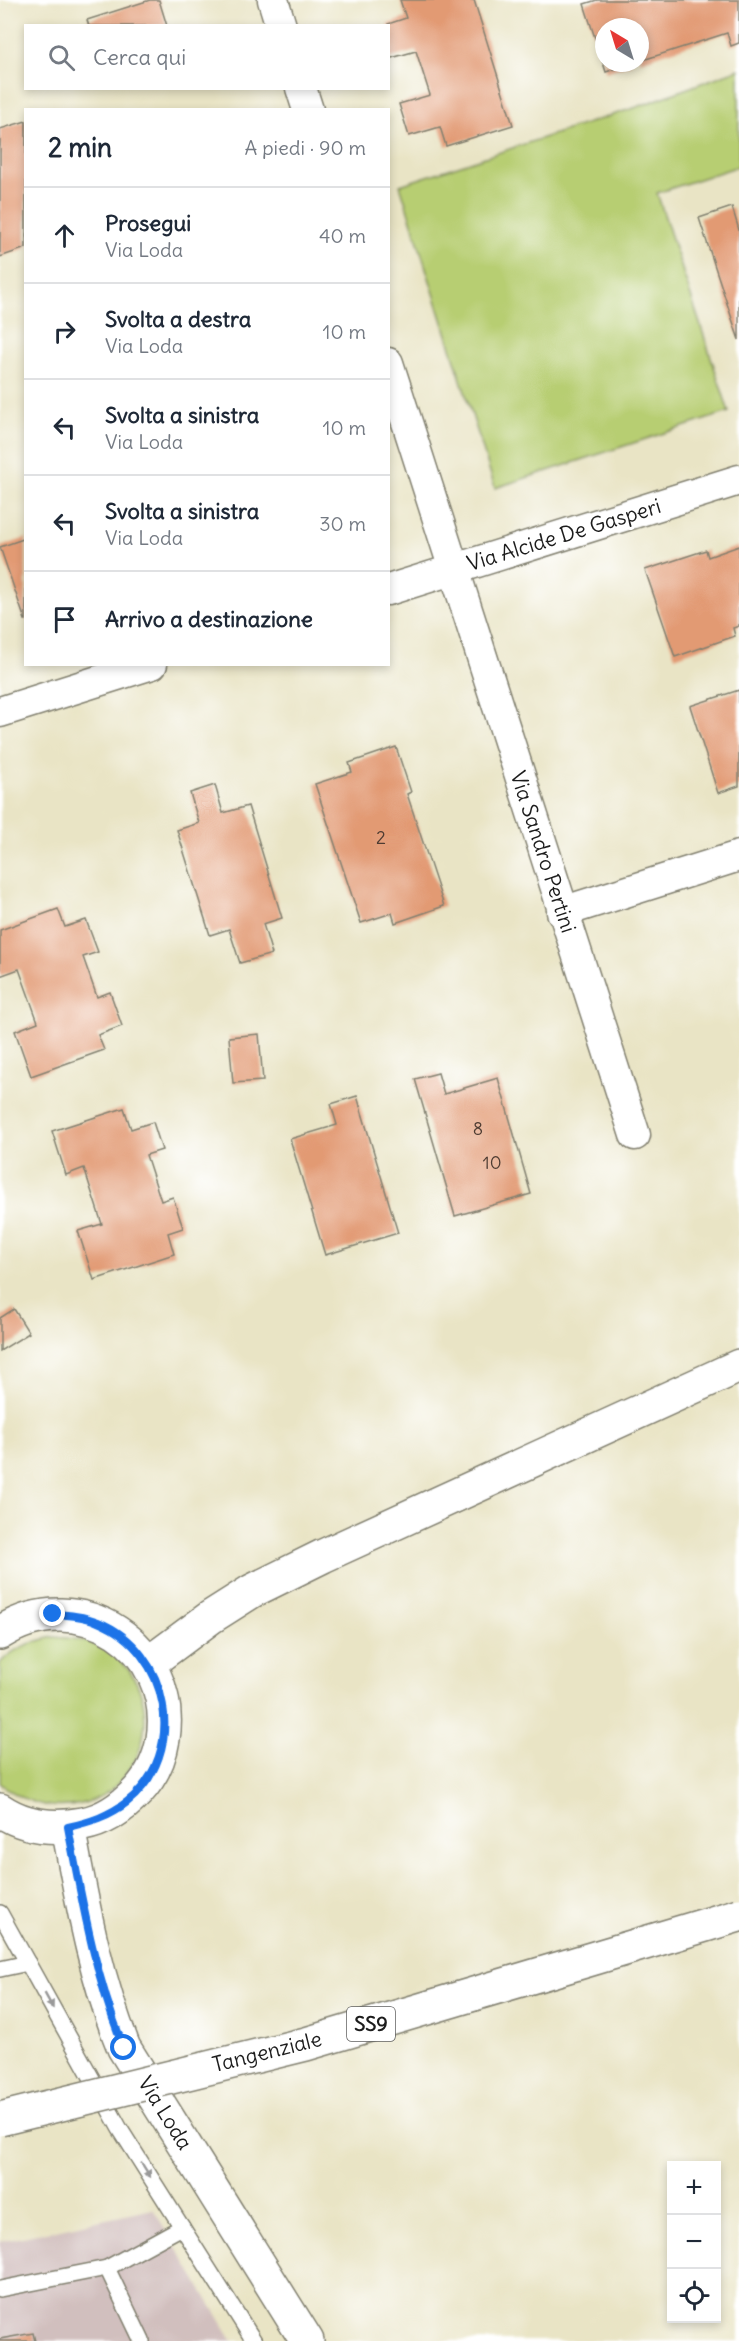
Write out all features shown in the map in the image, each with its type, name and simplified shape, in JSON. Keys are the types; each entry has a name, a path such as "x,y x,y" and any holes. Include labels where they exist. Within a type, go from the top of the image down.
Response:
{"main road":[{"path":"149,1664 211,1617 323,1556 739,1365"},
{"path":"0,1633 10,1626 31,1618 53,1614 97,1621 117,1632 134,1646 149,1664 158,1683 165,1714 162,1747 154,1767 143,1786 119,1808 90,1822 68,1827 36,1825 0,1810"},
{"name":"Via Loda","path":"68,1827 97,1966 111,2015 124,2048 307,2341"},
{"name":"Tangenziale","path":"0,2119 306,2044 739,1915"}],"street":[{"path":"273,0 280,24"},
{"path":"302,90 307,108"},
{"name":"Via Sandro Pertini","path":"390,369 635,1135"},
{"name":"Via Alcide De Gasperi","path":"390,589 739,480"},
{"path":"0,712 146,666"},
{"path":"562,912 739,856"}],"lane":[{"path":"0,1913 120,2129 254,2341"},
{"path":"0,1969 28,1963"},
{"path":"0,2289 107,2268 182,2227"},
{"path":"107,2268 142,2341"}],"shaded area":[{"path":"153,2209 233,2341 0,2341 0,2242"}],"green space":[{"path":"739,69 739,166 657,193 729,412 495,488 400,185 637,107"},
{"path":"53,1637 76,1639 98,1646 121,1661 136,1681 144,1705 144,1730 138,1754 125,1775 106,1793 81,1804 70,1806 48,1805 28,1800 0,1783 0,1663 24,1646"}],"building":[{"path":"150,0 159,0 166,24 88,24 87,20"},
{"path":"400,0 474,0 513,125 446,146 440,127 409,136 399,104 430,95 416,51 390,58 390,24 388,24 406,18"},
{"path":"597,0 739,0 739,43 731,46 727,33 649,58 649,18 595,18 595,38 584,4"},
{"path":"24,122 24,249 0,257 0,129"},
{"path":"732,207 739,230 739,340 699,218"},
{"path":"24,539 24,617 0,547"},
{"path":"739,546 739,626 733,628 735,636 675,657 645,570 706,550 708,557"},
{"path":"739,690 739,786 718,793 690,706"},
{"path":"396,747 411,792 407,794 444,906 395,923 392,913 361,923 315,784 352,772 349,763"},
{"path":"215,785 223,813 248,806 282,918 263,924 272,954 240,963 229,929 210,935 177,830 199,823 190,793"},
{"path":"58,909 65,927 86,920 98,952 83,957 97,997 110,992 122,1026 98,1035 104,1050 31,1076 15,1031 38,1022 19,969 0,976 0,930"},
{"path":"259,1034 263,1081 233,1083 229,1037"},
{"path":"438,1073 444,1094 498,1078 531,1194 455,1216 415,1079"},
{"path":"357,1096 398,1233 325,1255 290,1139 337,1125 331,1104"},
{"path":"124,1108 131,1129 153,1122 162,1150 146,1155 161,1201 173,1197 183,1228 168,1233 174,1254 94,1280 78,1231 102,1224 84,1168 66,1175 52,1131"},
{"path":"14,1309 29,1333 0,1351 0,1318"},
{"path":"33,2333 35,2341 0,2341 0,2339"}],"route":[{"path":"53,1614 97,1621 117,1632 134,1646 149,1664 164,1704 165,1725 162,1747 143,1786 128,1802 110,1814 68,1827 97,1966 111,2015 124,2048"}]}
